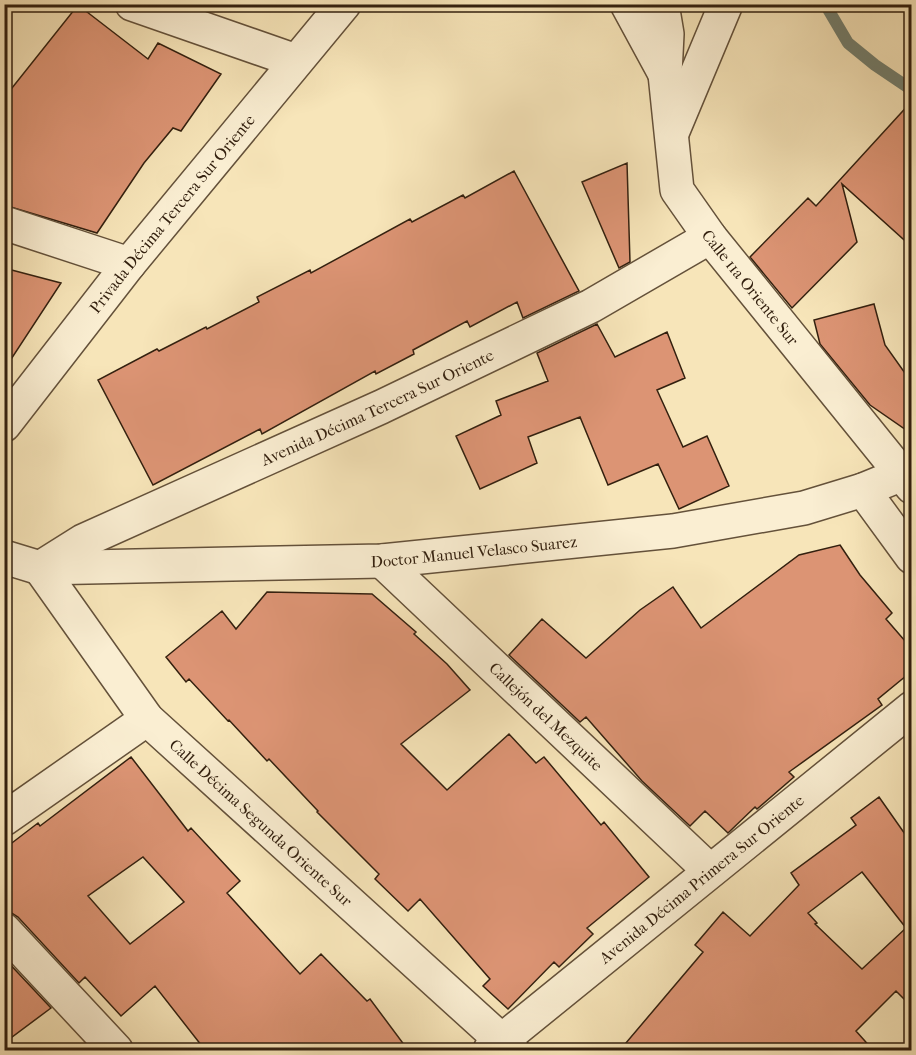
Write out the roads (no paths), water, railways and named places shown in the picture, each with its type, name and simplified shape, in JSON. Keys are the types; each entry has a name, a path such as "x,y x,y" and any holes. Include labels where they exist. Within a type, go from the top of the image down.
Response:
{"street":[{"path":"132,4 296,61"},
{"name":"Privada Décima Tercera Sur Oriente","path":"4,425 129,264 344,4"},
{"name":"Calle 11a Oriente Sur","path":"627,4 665,74"},
{"name":"Calle 11a Oriente Sur","path":"662,4 667,34 665,74 677,190 710,237 908,477"},
{"path":"671,135 726,4"},
{"path":"4,223 129,264"},
{"name":"Avenida Décima Tercera Sur Oriente","path":"40,568 83,541 381,407 591,306 710,237"},
{"name":"Doctor Manuel Velasco Suarez","path":"40,568 382,561 673,531 804,508 908,477"},
{"path":"863,490 912,556"},
{"path":"4,557 40,568"},
{"name":"Callejón del Mezquite","path":"382,561 710,871"},
{"path":"4,580 40,568"},
{"name":"Calle Décima Segunda Oriente Sur","path":"40,568 147,719 501,1047"},
{"name":"Avenida Décima Primera Sur Oriente","path":"501,1047 710,871 912,708"},
{"path":"4,819 147,719"},
{"path":"4,930 116,1050"}],"waterway":[{"path":"825,4 848,43 912,90"}]}
